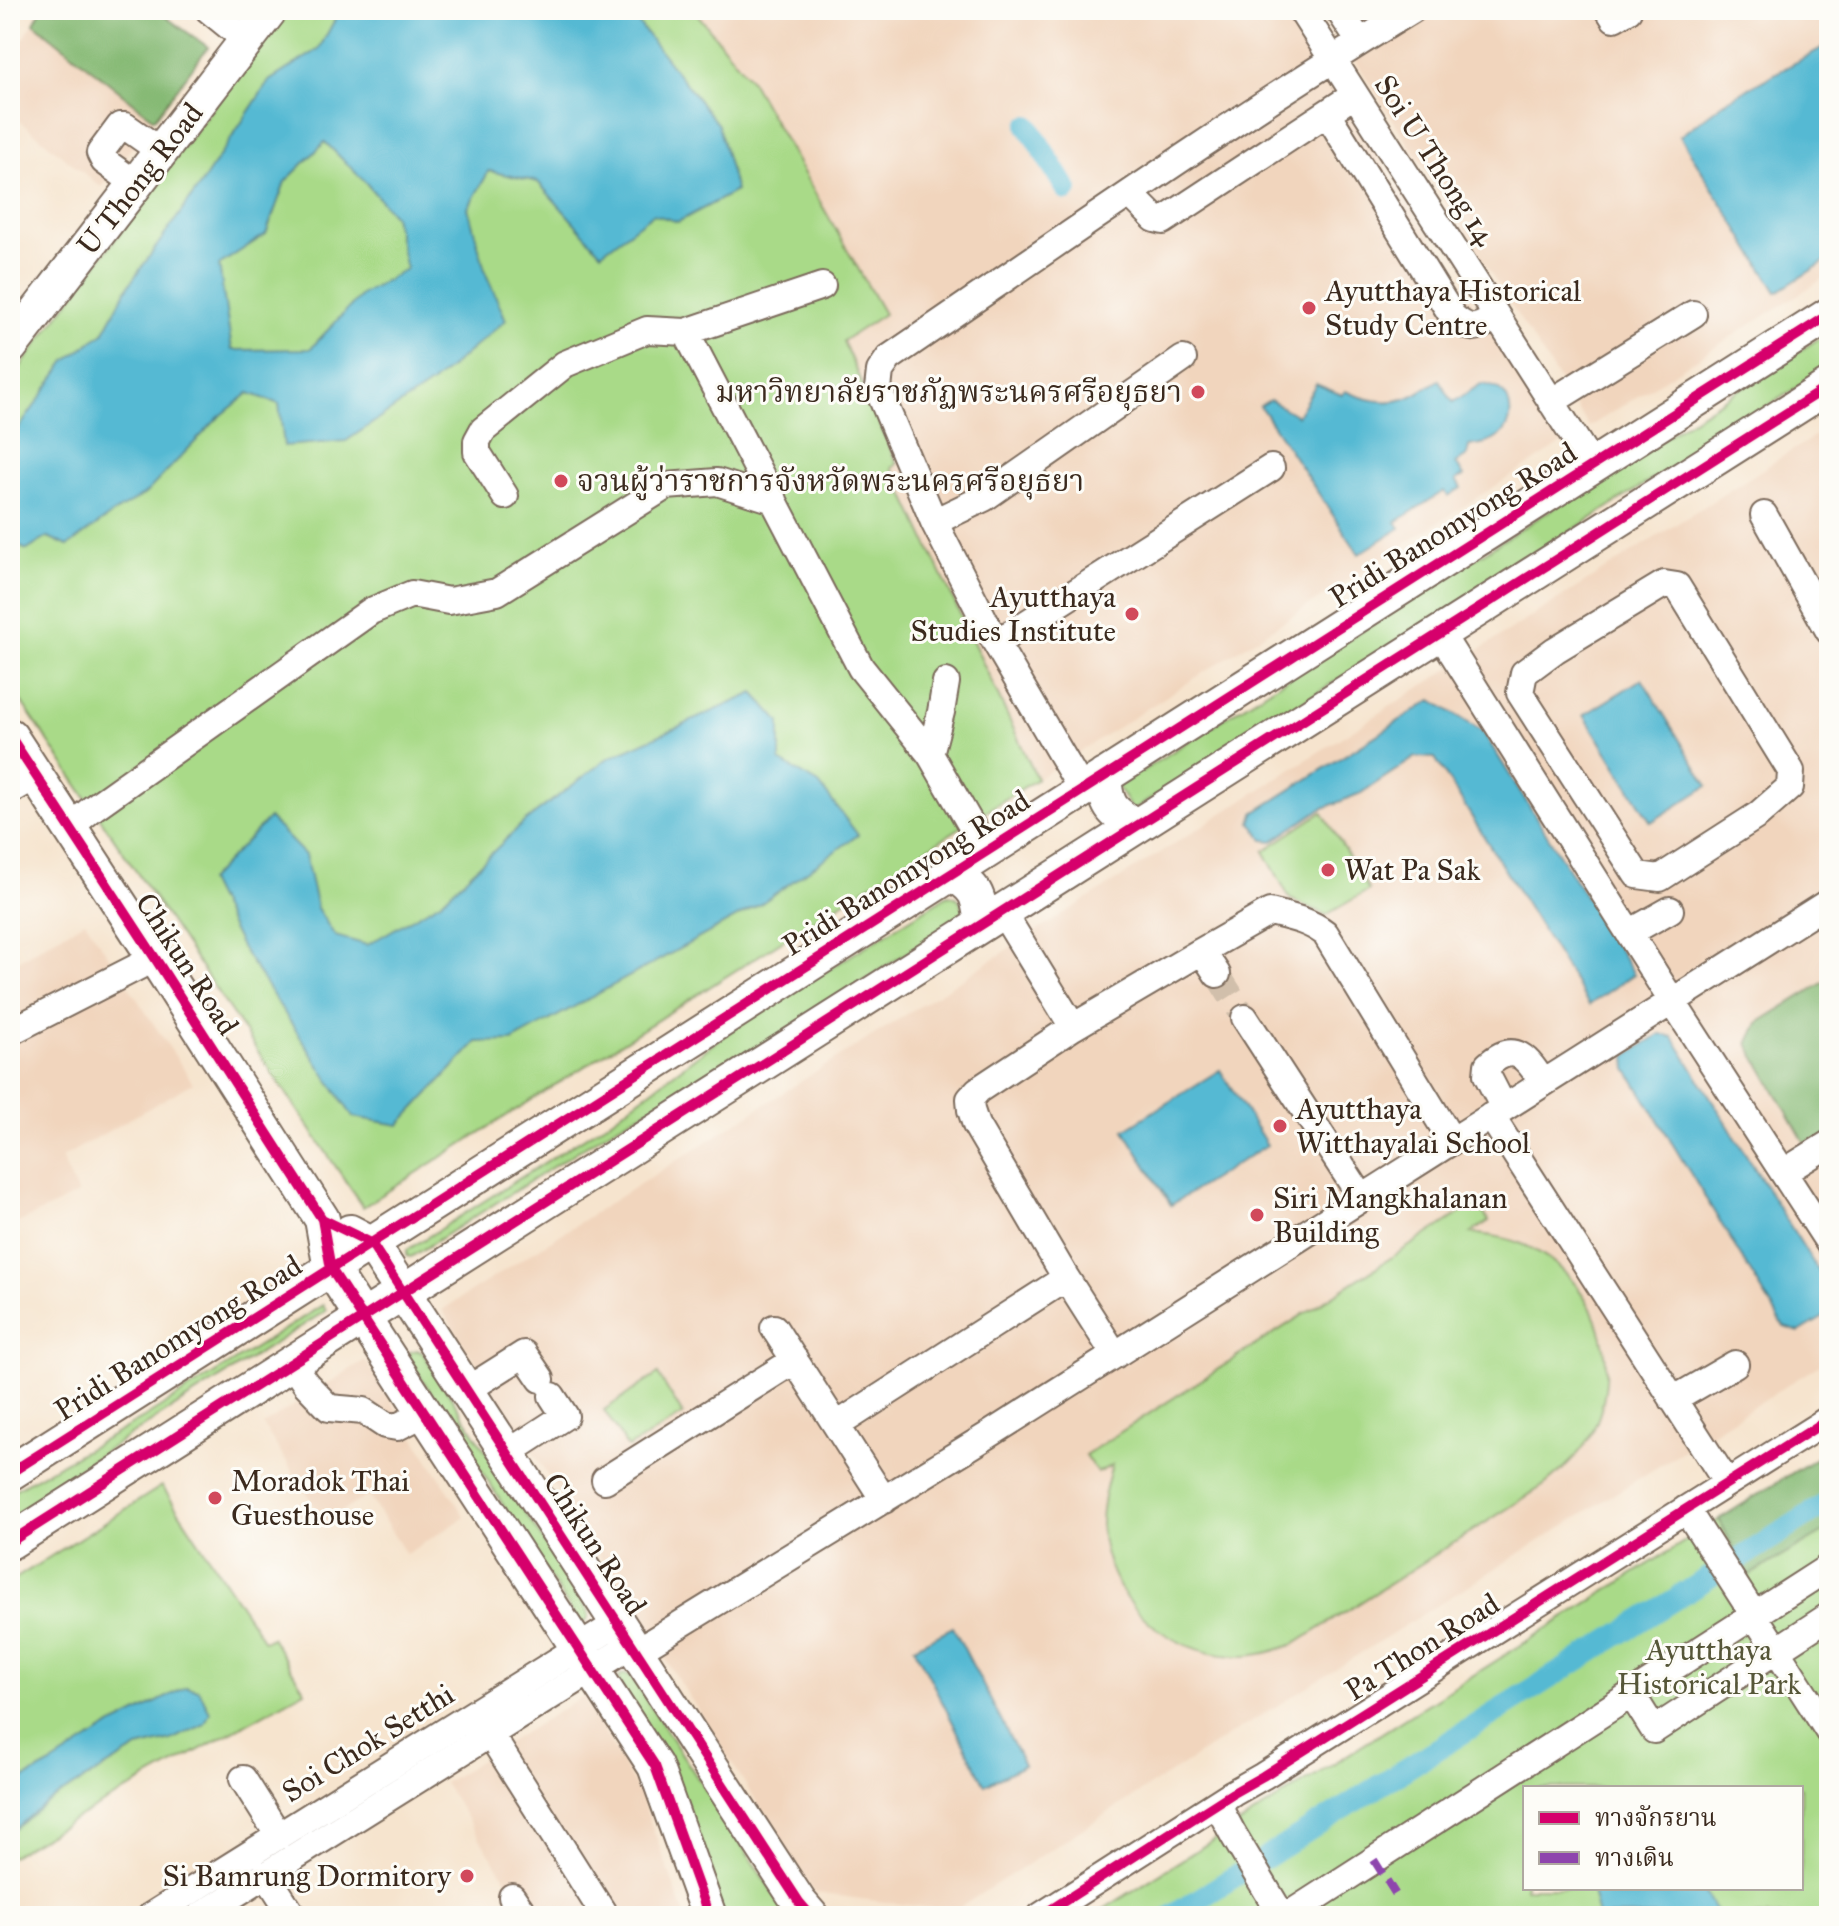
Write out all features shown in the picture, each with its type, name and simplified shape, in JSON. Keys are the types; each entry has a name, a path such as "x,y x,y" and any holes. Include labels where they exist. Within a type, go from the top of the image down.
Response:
{"main road":[{"name":"U Thong Road","path":"10,347 270,10"},
{"name":"Pridi Banomyong Road","path":"10,1473 1829,315"},
{"path":"10,1542 1829,386"},
{"name":"Chikun Road","path":"10,736 23,784 70,827 155,958 322,1219 331,1269 655,1766 709,1916"},
{"path":"1093,783 1116,814 1136,826"},
{"path":"951,873 969,884 992,917"},
{"path":"322,1219 371,1243"},
{"name":"Chikun Road","path":"371,1243 811,1916"}],"street":[{"path":"209,10 247,41"},
{"name":"Soi U Thong 14","path":"1301,10 1592,465"},
{"path":"1339,10 1360,42"},
{"path":"1093,783 996,643 934,522 878,389 880,371 889,358 1130,194 1412,10"},
{"path":"1609,10 1614,18 1628,10"},
{"path":"1130,194 1155,219 1163,221 1355,95"},
{"path":"1327,113 1453,317 1464,326 1477,327 1497,317"},
{"path":"136,184 101,158 100,153 120,126 129,128 162,152"},
{"path":"505,496 477,452 477,441 483,430 565,364 647,330 686,332 822,286"},
{"path":"1551,402 1693,314"},
{"path":"686,332 861,668 930,754 986,851"},
{"path":"934,522 984,498 1183,359"},
{"path":"996,643 1271,468"},
{"path":"70,827 371,611 412,594 449,601 497,592 666,486 717,482 774,500"},
{"path":"1764,515 1829,631"},
{"path":"1664,584 1677,586 1791,771 1790,787 1758,815 1660,878 1637,875 1581,788 1520,693 1524,673 1555,650 1664,584"},
{"path":"1440,633 1829,1243"},
{"path":"930,754 946,682"},
{"path":"1550,809 1581,788"},
{"name":"Soi Chok Setthi","path":"151,1916 279,1836 586,1659 629,1639 884,1500 1829,902"},
{"path":"1629,933 1670,910"},
{"path":"1115,1355 976,1125 971,1110 970,1099 978,1090 1073,1027 1270,912 1297,918 1325,933 1452,1141"},
{"path":"992,917 1073,1027"},
{"path":"1202,951 1217,974"},
{"path":"10,1032 155,958"},
{"path":"1245,1018 1362,1198"},
{"path":"1543,1083 1531,1064 1516,1053 1505,1053 1488,1065 1487,1075 1498,1112 1727,1483"},
{"path":"1784,1172 1829,1144"},
{"path":"837,1425 1066,1278"},
{"path":"774,1328 884,1500"},
{"path":"467,1390 524,1354 565,1416 508,1453"},
{"path":"605,1480 795,1360"},
{"path":"292,1364 329,1408 364,1411 385,1425 397,1427 425,1413"},
{"path":"1673,1400 1735,1364"},
{"name":"Pa Thon Road","path":"1041,1916 1829,1419"},
{"path":"1686,1509 1829,1732"},
{"path":"1217,1804 1285,1916 1829,1567"},
{"path":"1632,1695 1654,1730 1829,1616"},
{"name":"Soi Chok Setthi","path":"215,1912 266,1874 490,1734 586,1659"},
{"path":"490,1734 605,1916"},
{"path":"243,1779 279,1836"},
{"path":"266,1874 293,1916"}],"shaded area":[{"name":"มหาวิทยาลัยราชภัฏพระนครศรีอยุธยา","path":"694,10 1284,10 1563,443 1037,779 892,467 897,463 843,340 883,314 750,80"},
{"path":"1323,10 1829,10 1829,275 1589,427"},
{"path":"34,23 154,119 101,187 10,113 10,58"},
{"name":"Ayutthaya Witthayalai School","path":"1829,427 1829,1359 954,1911 815,1893 442,1310"},
{"path":"85,921 193,1083 61,1158 78,1194 10,1227 10,965"},
{"path":"365,1360 465,1517 406,1554 368,1495 325,1522 263,1425"},
{"path":"583,1696 641,1796 685,1916 530,1916 444,1783"}],"green space":[{"path":"41,10 156,10 208,47 154,119 34,23"},
{"path":"285,10 694,10 750,79 884,314 843,341 897,464 892,468 1037,779 363,1207 10,685 10,381"},
{"path":"1829,332 1829,367 1132,810 1117,787"},
{"path":"1322,812 1369,890 1326,915 1290,899 1264,851"},
{"path":"948,895 961,902 962,917 749,1055 614,1128 411,1257 406,1256 407,1250 610,1121 733,1029"},
{"path":"1829,979 1829,1139 1806,1145 1748,1044 1758,1023"},
{"path":"1476,1203 1489,1221 1471,1233 1509,1239 1543,1255 1566,1274 1585,1298 1598,1325 1605,1354 1606,1384 1599,1414 1582,1449 1543,1486 1295,1644 1258,1654 1235,1656 1209,1653 1185,1645 1163,1632 1126,1597 1113,1575 1101,1525 1104,1495 1112,1465 1097,1473 1085,1455"},
{"path":"323,1305 324,1312 82,1466 10,1520 10,1492 142,1419"},
{"path":"417,1350 423,1353 588,1611 586,1622 579,1623 408,1357 410,1352"},
{"path":"658,1374 683,1415 628,1448 604,1410"},
{"name":"Ayutthaya Historical Park","path":"1829,1450 1829,1916 1093,1916"},
{"path":"1829,1450 1829,1529 1748,1576 1719,1519"},
{"path":"162,1486 264,1641 271,1637 305,1691 10,1857 10,1582"},
{"path":"630,1675 781,1905 783,1916 722,1916 618,1679"}],"water":[{"path":"340,10 628,10 718,125 736,191 678,222 653,214 601,253 538,182 489,171 468,208 486,274 506,320 432,383 346,441 284,446 279,404 249,393 218,418 145,494 68,546 48,537 27,550 10,542 10,441 66,361 103,333 129,285 269,81 319,49","holes":["325,142 394,216 406,269 361,295 310,349 232,350 219,265 266,234 285,182"]},
{"path":"1829,44 1829,259 1777,292 1680,136 1726,101"},
{"path":"1439,380 1453,402 1481,384 1497,389 1504,394 1510,406 1508,425 1497,438 1469,446 1467,456 1456,463 1464,476 1456,480 1461,488 1448,496 1444,491 1396,522 1400,528 1359,554 1260,406 1270,400 1297,416 1316,384 1342,395 1345,391 1385,401 1410,397"},
{"path":"1642,679 1708,786 1651,822 1584,715"},
{"path":"754,693 780,722 780,761 819,784 858,835 759,905 512,1041 477,1042 399,1125 353,1117 241,947 208,881 269,818 305,855 317,908 335,936 367,945 442,901 524,822 608,758"},
{"path":"1432,700 1483,732 1634,974 1589,1005 1435,758 1416,757 1361,793 1319,810 1273,841 1263,840 1251,822 1254,813"},
{"path":"1660,1034 1673,1037 1829,1288 1829,1314 1799,1332 1784,1327 1627,1069 1626,1056"},
{"path":"1220,1070 1267,1145 1171,1205 1124,1130"},
{"path":"953,1627 1024,1765 985,1785 914,1647"},
{"path":"186,1687 199,1690 210,1712 205,1724 171,1740 138,1748 46,1803 10,1833 10,1786 109,1727"},
{"path":"1592,1890 1703,1890 1719,1916 1598,1916"}],"waterway":[{"path":"1028,126 1067,190"},
{"path":"1739,1559 1829,1502"},
{"path":"1265,1858 1710,1577"},
{"path":"1172,1916 1237,1875"}],"tunnel":[{"path":"1217,974 1245,1018"}],"marked path":[{"path":"1374,1860 1398,1898"}],"cycle path":[{"path":"10,1473 1829,315"},
{"path":"10,1542 1829,386"},
{"path":"10,736 322,1219 331,1269 655,1766 709,1916"},
{"path":"322,1219 371,1243 811,1916"},
{"path":"1041,1916 1829,1419"}],"place":[{"name":"Ayutthaya Historical Study Centre","path":"1309,308"},
{"name":"มหาวิทยาลัยราชภัฏพระนครศรีอยุธยา","path":"1198,392"},
{"name":"จวนผู้ว่าราชการจังหวัดพระนครศรีอยุธยา","path":"561,481"},
{"name":"Ayutthaya Studies Institute","path":"1132,614"},
{"name":"Wat Pa Sak","path":"1328,870"},
{"name":"Ayutthaya Witthayalai School","path":"1280,1126"},
{"name":"Siri Mangkhalanan Building","path":"1257,1215"},
{"name":"Moradok Thai Guesthouse","path":"215,1498"},
{"name":"Si Bamrung Dormitory","path":"467,1876"}]}
